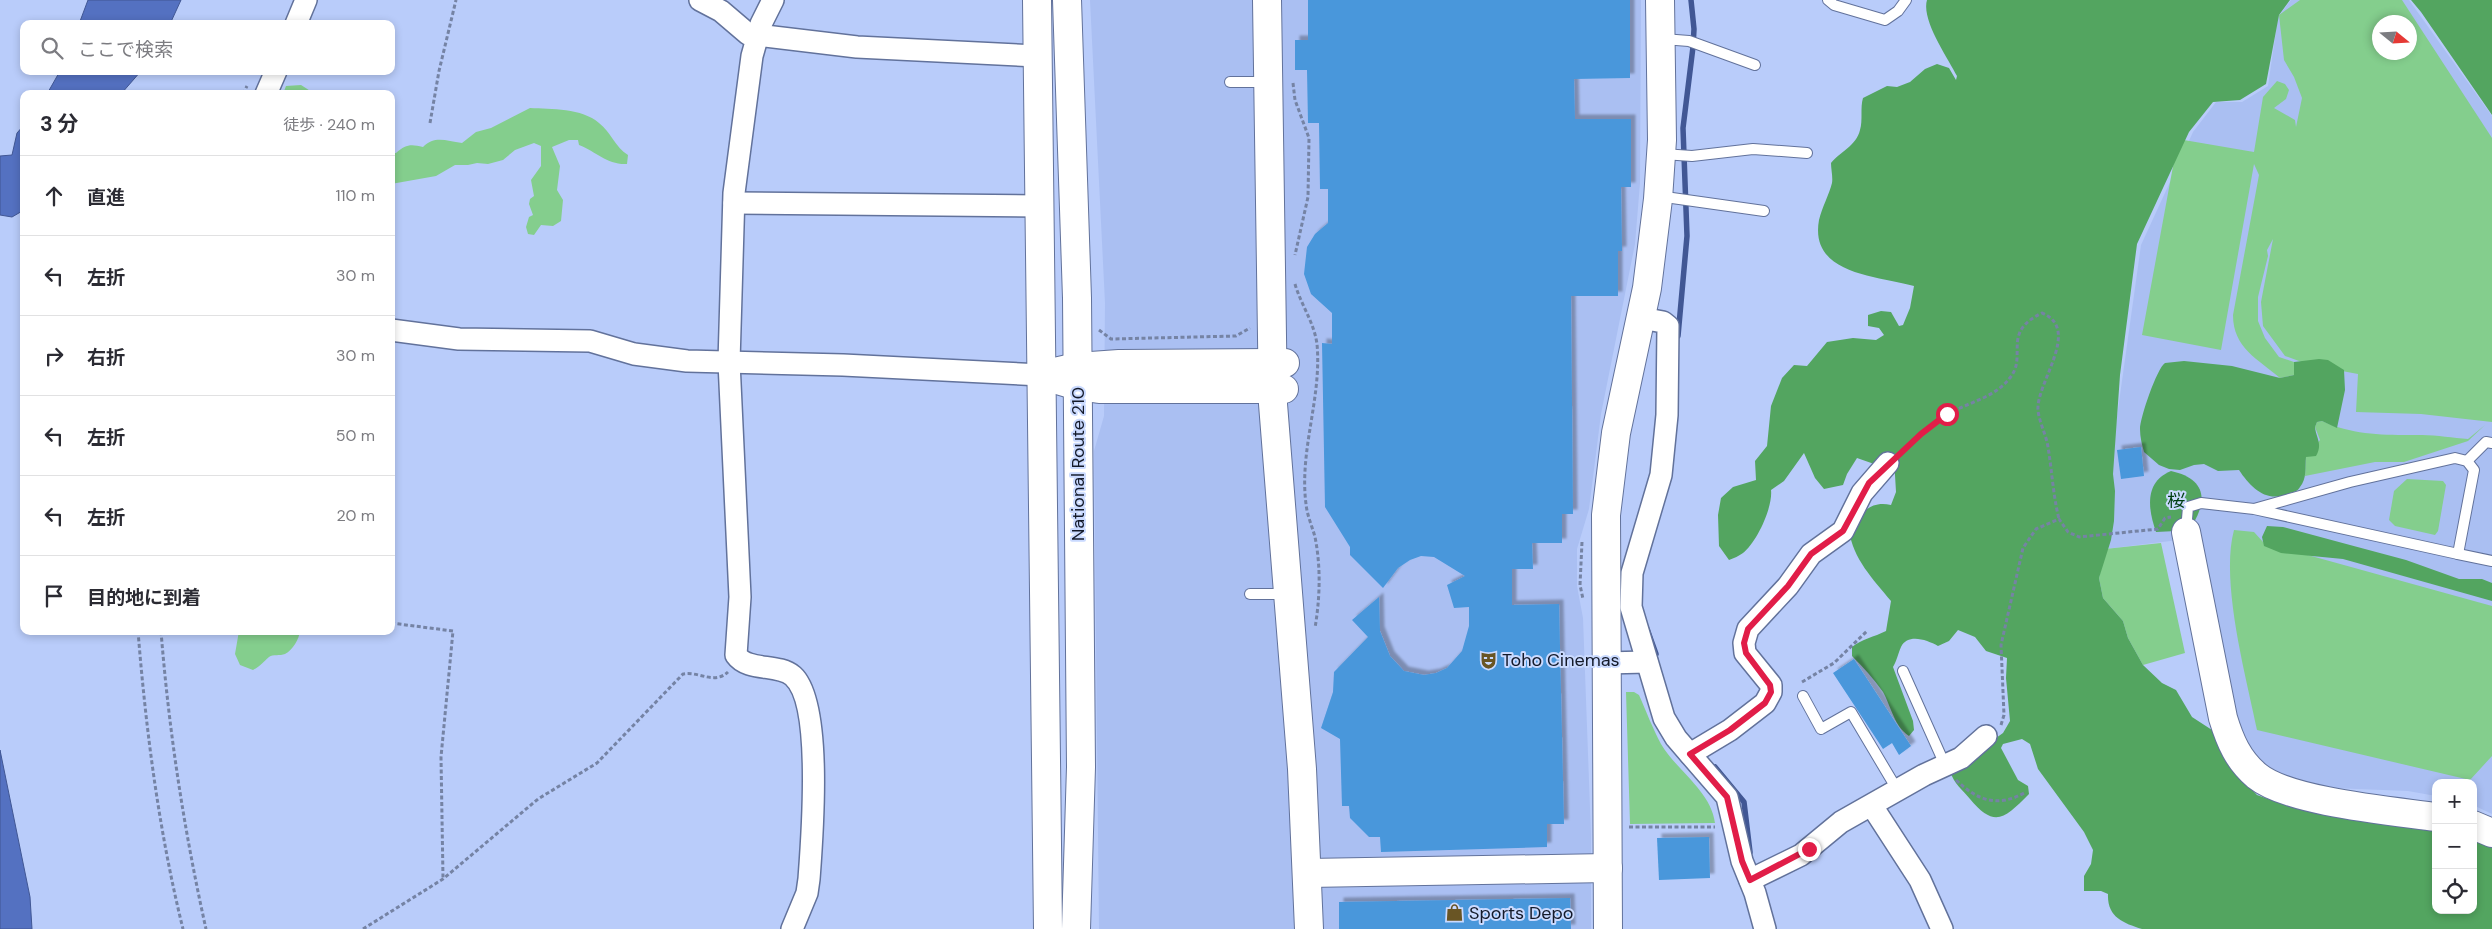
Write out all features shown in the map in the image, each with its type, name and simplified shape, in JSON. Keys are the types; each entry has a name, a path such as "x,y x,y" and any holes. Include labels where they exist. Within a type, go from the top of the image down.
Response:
{"main road":[{"name":"National Route 210","path":"1037,0 1048,929"},
{"name":"National Route 210","path":"1067,0 1074,189 1077,376 1080,767 1076,929"},
{"path":"1267,0 1280,82 1278,376 1288,594 1302,769 1319,929"},
{"path":"1281,0 1278,376 1286,442 1315,803 1309,929"},
{"path":"1608,929 1604,555 1608,492 1620,413 1649,274 1658,196 1662,154 1660,0"},
{"path":"1041,375 1278,376"},
{"path":"2186,523 2223,718 2230,741 2241,760 2258,777 2291,793 2432,816"},
{"path":"2477,827 2492,834"},
{"path":"1313,872 1608,868"}],"street":[{"path":"298,20 306,0"},
{"path":"700,0 720,11 743,31 757,35 857,48 1037,56"},
{"path":"774,0 757,35 745,99 734,203 729,362 740,597 736,655 743,661 791,674 799,685 807,712 814,760 811,858 806,893 792,929"},
{"path":"268,90 274,75"},
{"path":"734,203 1039,206"},
{"path":"1641,318 1663,322 1669,329 1667,415 1661,474 1632,574 1631,607 1664,718 1676,738 1727,797 1742,861 1765,929"},
{"path":"395,331 459,339 590,341 647,356 687,361 971,370 1041,375"},
{"path":"1690,754 1730,730 1765,703 1771,692 1770,685 1746,653 1744,643 1748,629 1788,586 1811,554 1843,531 1866,488 1888,463"},
{"path":"1605,663 1647,662"},
{"path":"1750,880 1801,855 1836,826 1943,766 1962,758 1986,736"},
{"path":"1872,806 1920,880 1942,929"}],"lane":[{"path":"1828,0 1834,5 1882,20 1890,18 1906,0"},
{"path":"1660,39 1689,40 1754,65"},
{"path":"1230,82 1280,82"},
{"path":"1662,154 1692,156 1753,149 1808,153"},
{"path":"1658,196 1764,211"},
{"path":"2467,461 2486,442 2492,442"},
{"path":"2254,509 2455,458 2467,461 2474,470 2458,554"},
{"path":"2186,523 2188,507 2201,503 2254,509 2492,561"},
{"path":"1250,594 1288,594"},
{"path":"1903,671 1943,766"},
{"path":"1803,696 1821,729 1851,712 1898,791"}],"path":[{"path":"430,123 439,70 456,0"},
{"path":"1280,82 1295,100 1308,138 1308,197 1294,260"},
{"path":"1295,278 1300,298 1312,322 1317,350 1316,393 1305,470 1306,504 1315,539 1320,578 1314,631"},
{"path":"1888,463 1933,424 1994,392 2008,381 2015,370 2018,333 2029,319 2042,313 2050,316 2058,327 2052,368 2038,401 2038,410 2047,440 2053,494 2059,518 2068,532 2079,537 2158,529 2165,518 2186,523"},
{"path":"1098,328 1106,336 1121,338 1236,336 1245,333 1254,326"},
{"path":"1986,736 2003,722 2001,645 2023,548 2036,529 2059,518"},
{"path":"395,623 453,631 441,757 443,879"},
{"path":"1801,682 1834,663 1867,631"},
{"path":"138,635 154,773 168,858 183,929"},
{"path":"161,635 167,706 178,789 206,929"},
{"path":"363,929 443,879 538,800 606,756 683,674 691,673 712,678 721,677 728,672 736,655"},
{"path":"1943,766 1966,789 1984,800 2004,801 2026,792"},
{"path":"1624,827 1720,827"}],"shaded area":[{"path":"1090,0 1641,0 1640,183 1635,244 1601,414 1589,509 1577,549 1577,586 1583,618 1591,835 1591,929 1099,929 1094,451 1104,416 1105,303"},
{"path":"2291,0 2409,0 2492,116 2492,814 2477,807 2477,779 2432,779 2432,795 2408,791 2306,787 2271,772 2250,753 2240,731 2195,538 2105,549 2108,481 2141,245 2193,132 2216,102 2242,102 2268,86 2278,17"}],"green space":[{"path":"1927,0 2290,0 2279,15 2266,84 2240,100 2213,102 2189,132 2137,244 2120,375 2113,474 2115,491 2114,521 2111,540 2099,578 2103,598 2123,621 2128,638 2143,665 2162,683 2176,690 2192,717 2212,730 2238,775 2257,795 2294,808 2396,825 2432,828 2432,914 2477,914 2477,836 2492,848 2492,929 2142,929 2129,924 2113,914 2108,902 2108,894 2101,891 2084,891 2084,876 2091,864 2093,850 2084,832 2038,769 2030,744 2022,739 2003,744 2001,748 2018,780 2028,786 2029,794 2013,809 2000,817 1986,814 1958,786 1952,776 1950,771 2003,733 2010,721 2006,678 2007,658 1986,651 1975,637 1958,630 1949,641 1938,646 1918,639 1908,640 1904,643 1893,667 1913,721 1914,730 1909,736 1896,721 1883,692 1852,656 1852,647 1856,644 1886,631 1891,601 1859,559 1849,530 1857,519 1871,506 1891,505 1896,492 1894,458 1877,465 1857,458 1847,474 1843,485 1824,489 1815,478 1804,453 1784,481 1771,490 1767,515 1759,533 1748,548 1729,560 1719,546 1718,515 1721,498 1733,487 1756,480 1755,461 1767,446 1771,406 1782,378 1794,365 1807,366 1827,342 1853,338 1876,340 1884,335 1879,328 1868,326 1868,315 1881,311 1891,312 1899,326 1903,325 1910,308 1914,286 1865,275 1849,270 1835,262 1825,252 1819,238 1819,220 1832,183 1831,163 1858,136 1861,126 1863,98 1887,86 1897,87 1910,82 1925,69 1937,64 1949,68 1956,80 1957,76 1931,28 1926,8"},
{"path":"2300,0 2402,0 2412,15 2372,15 2372,60 2417,60 2417,23 2492,138 2492,422 2421,414 2356,412 2358,374 2310,365 2285,356 2263,326 2261,302 2273,239 2267,250 2268,256 2258,297 2258,321 2265,338 2279,357 2294,362 2294,375 2280,378 2248,352 2237,336 2233,315 2259,175 2254,164 2221,350 2142,335 2178,139 2254,152 2263,97 2277,81 2285,84 2289,90 2286,99 2274,108 2295,120 2296,127 2302,98 2294,77 2284,60 2279,15"},
{"path":"2411,0 2492,0 2492,115 2421,12"},
{"path":"301,85 309,90 284,90 286,86"},
{"path":"530,108 566,110 584,114 603,127 628,155 627,164 620,164 602,158 579,145 578,140 569,140 552,147 560,166 557,190 563,200 561,221 553,226 541,225 534,235 528,234 526,227 529,217 533,215 529,204 530,199 534,196 531,180 541,166 541,146 534,143 515,150 503,160 488,164 455,165 436,176 395,183 395,153 403,148 415,145 423,147 427,143 436,140 462,143 476,132 491,128"},
{"path":"2319,359 2328,360 2344,370 2345,390 2337,428 2322,421 2317,422 2315,427 2319,444 2318,452 2316,456 2306,457 2304,480 2296,491 2274,497 2254,488 2239,470 2218,471 2204,464 2180,470 2169,469 2159,465 2144,452 2140,435 2141,423 2154,383 2165,363 2184,361 2232,366 2280,378 2294,375 2294,362"},
{"path":"2322,421 2346,430 2371,434 2428,435 2468,439 2485,425 2468,441 2404,462 2375,462 2305,476 2306,457 2320,440 2315,427 2317,422"},
{"name":"桜","path":"2171,471 2190,478 2196,484 2202,497 2201,505 2193,524 2176,531 2156,532 2151,514 2150,497 2156,482"},
{"path":"2407,479 2443,481 2446,485 2438,531 2435,535 2395,526 2389,520 2394,491"},
{"path":"2267,526 2283,527 2406,560 2459,579 2482,579 2492,583 2492,601 2343,559 2281,553 2264,546 2262,537"},
{"path":"2234,530 2254,532 2264,543 2492,606 2492,756 2471,779 2466,779 2257,730 2241,657 2232,602 2231,551"},
{"path":"2161,543 2185,653 2143,665 2128,638 2123,621 2103,598 2099,578 2105,549"},
{"path":"238,635 299,635 291,650 283,655 271,656 253,670 240,665 235,654"},
{"path":"1626,692 1634,692 1639,695 1661,744 1707,801 1715,823 1630,824"}],"water":[{"path":"88,0 181,0 172,20 80,20"},
{"path":"58,75 138,75 124,90 49,90"},
{"path":"20,130 20,212 12,217 0,215 0,156 12,155 17,133"},
{"path":"0,750 30,897 32,929 0,929"}],"building":[{"path":"1308,0 1630,0 1630,78 1574,79 1575,119 1631,119 1631,187 1621,187 1622,251 1618,251 1618,296 1571,296 1573,514 1562,514 1562,543 1532,543 1533,569 1512,569 1512,605 1559,604 1564,824 1547,824 1547,847 1381,852 1380,837 1369,837 1350,818 1349,806 1342,806 1340,739 1321,728 1333,692 1334,672 1368,637 1352,620 1379,597 1380,631 1390,656 1404,671 1424,675 1436,673 1447,668 1462,651 1469,626 1469,607 1454,608 1447,585 1465,576 1434,557 1421,556 1410,560 1398,568 1383,588 1350,555 1350,547 1325,507 1322,343 1332,344 1332,313 1311,294 1304,274 1307,247 1315,234 1328,223 1328,189 1320,189 1319,123 1308,123 1307,70 1295,70 1295,40 1308,40"},
{"path":"2141,447 2144,476 2121,479 2117,450"},
{"path":"1854,659 1911,746 1899,755 1892,743 1883,749 1833,673"},
{"path":"1709,837 1710,878 1659,880 1657,838"},
{"name":"Sports Depo","path":"1570,898 1571,929 1339,929 1339,902"}],"waterway":[{"path":"1678,336 1687,236 1683,128 1693,47 1694,29 1691,0"},
{"path":"1647,629 1656,654"},
{"path":"1715,767 1744,802 1750,852"}],"place":[{"name":"Toho Cinemas","path":"1488,660"},
{"name":"Sports Depo","path":"1455,913"}],"route":[{"path":"1809,849 1781,866 1750,880 1739,851 1727,797 1690,754 1730,730 1753,713 1765,703 1771,692 1769,681 1746,653 1744,643 1746,634 1754,621 1788,586 1811,554 1836,538 1843,531 1869,483 1888,463 1947,414"}]}
